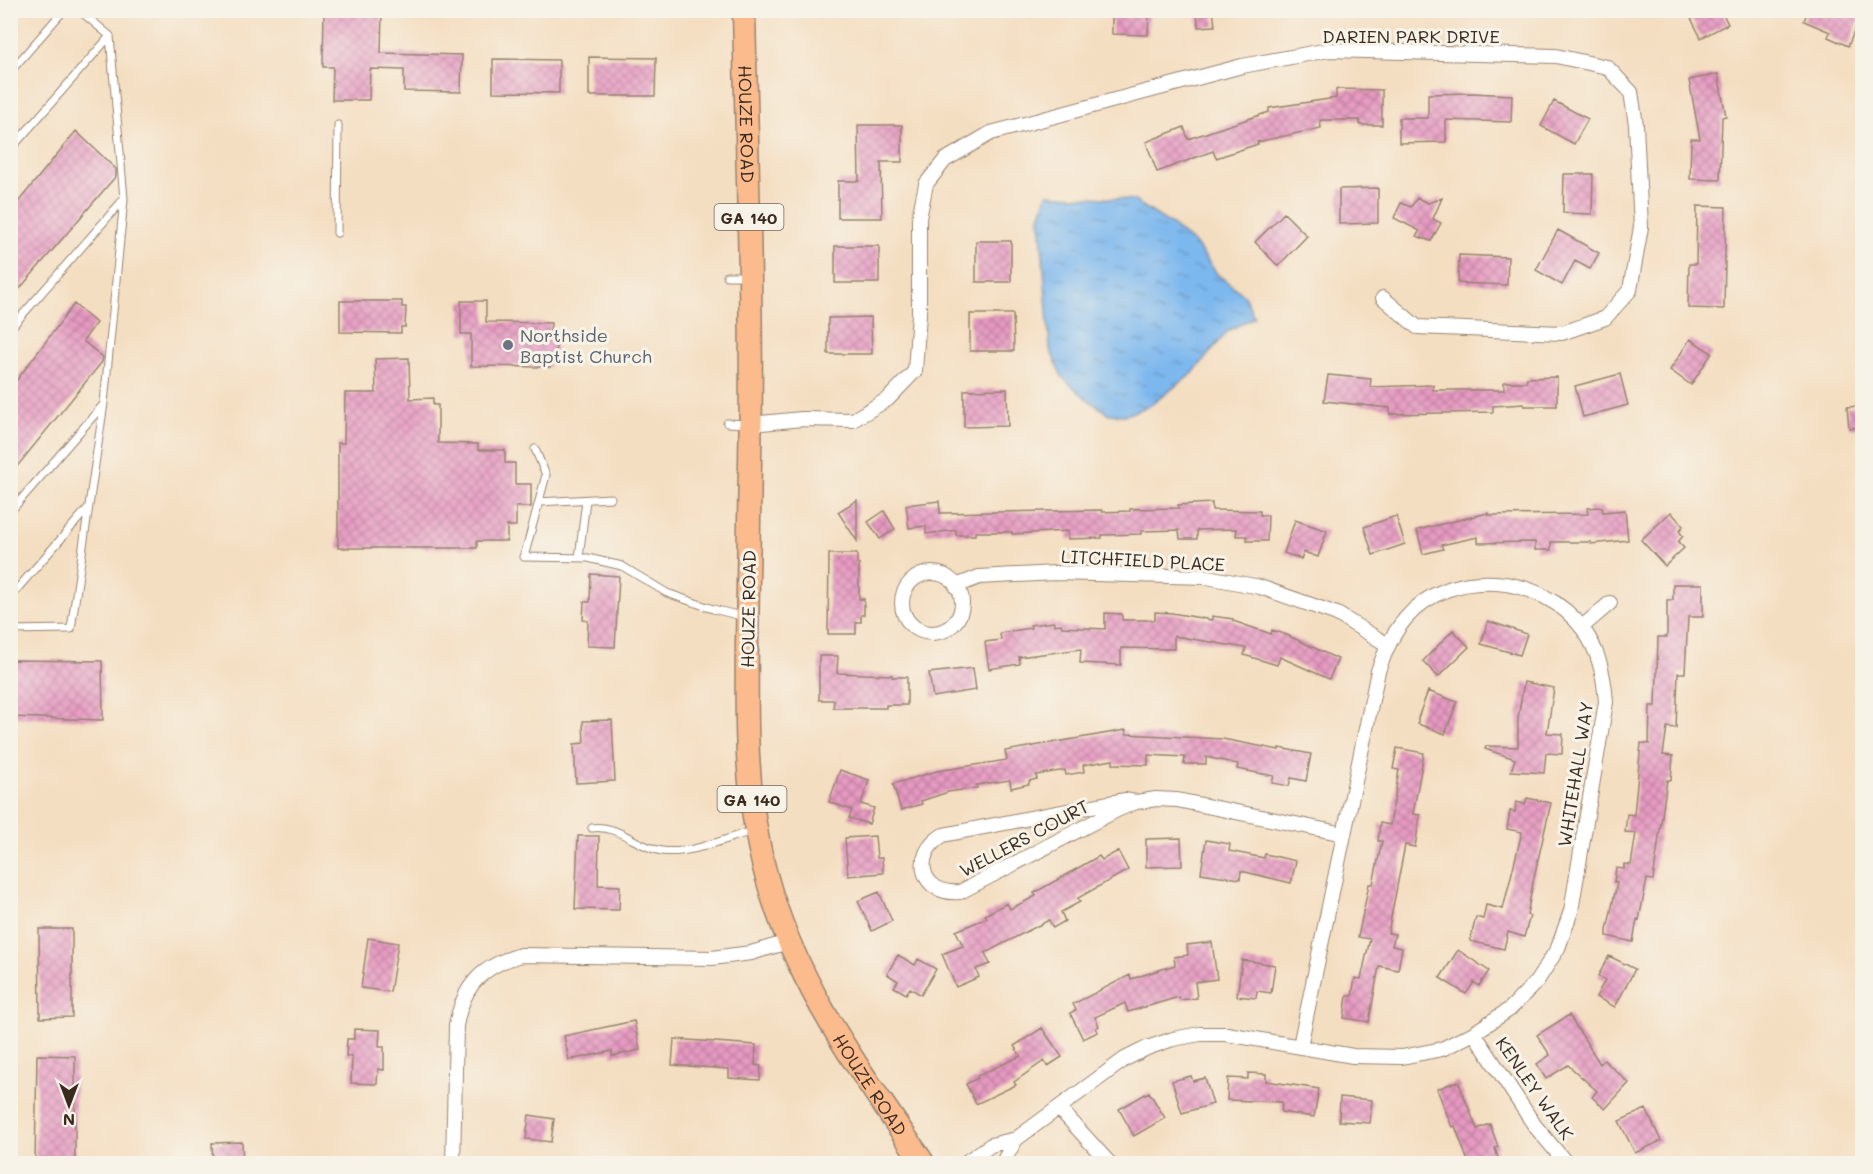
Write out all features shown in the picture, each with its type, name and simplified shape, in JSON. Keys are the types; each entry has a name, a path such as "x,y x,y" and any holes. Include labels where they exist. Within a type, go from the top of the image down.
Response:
{"main road":[{"name":"HOUZE ROAD","path":"744,10 738,276 751,424 746,738 756,831 766,876 788,942 810,989 836,1035 924,1164"}],"street":[{"name":"DARIEN PARK DRIVE","path":"751,424 802,419 853,420 888,399 915,371 919,314 919,218 926,184 945,160 991,133 1242,66 1329,50 1557,56 1607,67 1631,92 1636,125 1641,227 1630,290 1605,318 1562,333 1417,327 1383,298"},
{"name":"LITCHFIELD PLACE","path":"956,586 979,577 1056,573 1207,577 1260,587 1336,614 1388,645"},
{"path":"940,574 949,578 956,586 961,594 962,604 960,614 948,630 928,634 910,626 904,617 901,598 911,580 920,575 940,574"},
{"name":"WHITEHALL WAY","path":"1016,1138 1125,1059 1173,1039 1200,1034 1227,1034 1353,1056 1402,1057 1442,1049 1474,1033 1510,1009 1537,981 1558,948 1571,911 1606,702 1605,682 1592,644 1581,627 1560,606 1536,592 1508,583 1482,582 1453,587 1428,599 1407,617 1388,645 1378,670 1300,1046"},
{"path":"1581,627 1610,603"},
{"name":"WELLERS COURT","path":"1136,802 1124,800 943,835 933,841 925,852 923,862 925,874 938,889 951,893 960,892 1117,810 1136,802 1156,799 1177,800 1344,834"},
{"path":"453,1164 456,1026 459,1009 465,994 488,968 504,959 521,955 712,958 751,953 788,942"},
{"name":"KENLEY WALK","path":"1474,1033 1535,1126 1567,1164"},
{"path":"1059,1108 1110,1164"},
{"path":"963,1164 991,1145 1016,1138"},
{"path":"1002,1164 1016,1138"}],"lane":[{"path":"10,17 16,10"},
{"path":"10,72 64,10"},
{"path":"10,630 71,629 104,403 124,199 110,36 79,10"},
{"path":"10,150 110,36"},
{"path":"337,233 338,125"},
{"path":"10,329 124,199"},
{"path":"10,513 104,403"},
{"path":"727,423 751,424"},
{"path":"535,449 546,475 525,557 588,558 622,566 667,593 713,609 748,617"},
{"path":"539,502 611,498"},
{"path":"579,558 586,500"},
{"path":"10,597 88,508"},
{"path":"592,828 610,829 626,835 639,844 663,851 703,847 756,831"}],"water":[{"path":"1047,194 1133,200 1172,225 1197,246 1217,274 1244,295 1254,317 1228,331 1192,374 1149,406 1125,415 1109,414 1087,399 1062,377 1050,349 1040,218"}],"building":[{"path":"324,10 382,10 381,53 462,55 461,92 404,91 404,70 370,69 369,100 332,100 333,67 323,67"},
{"path":"1112,10 1149,10 1148,35 1112,34"},
{"path":"1197,10 1213,10 1215,26 1198,27"},
{"path":"1687,10 1721,10 1728,24 1701,38"},
{"path":"1808,10 1863,11 1848,46 1828,37 1830,32 1804,21"},
{"path":"589,57 656,58 655,96 589,96"},
{"path":"493,59 559,60 559,93 493,92"},
{"path":"1718,74 1726,116 1722,117 1720,180 1690,179 1691,139 1700,139 1689,80"},
{"path":"1336,89 1382,90 1382,125 1360,125 1360,120 1320,120 1321,128 1257,142 1258,144 1216,158 1213,151 1157,172 1146,142 1184,127 1188,139 1269,112 1269,108 1336,98"},
{"path":"1428,94 1512,95 1511,122 1446,120 1446,142 1399,143 1399,118 1428,118"},
{"path":"1554,101 1588,119 1574,144 1541,126"},
{"path":"858,125 902,125 902,162 881,162 882,218 838,218 838,181 859,181"},
{"path":"76,131 116,169 116,176 10,300 10,212"},
{"path":"1564,174 1593,174 1592,214 1563,213"},
{"path":"1378,188 1378,223 1339,224 1339,189"},
{"path":"1417,198 1428,203 1442,198 1433,219 1441,223 1431,241 1416,236 1420,231 1394,218 1401,203 1411,207"},
{"path":"1697,206 1726,207 1724,309 1688,308 1689,264 1696,264"},
{"path":"1284,213 1307,236 1278,266 1255,242"},
{"path":"1558,230 1599,253 1590,269 1575,261 1562,285 1536,270"},
{"path":"976,241 1011,241 1011,282 976,282"},
{"path":"835,246 879,246 879,283 835,283"},
{"path":"1459,255 1508,257 1507,285 1458,283"},
{"path":"340,301 402,301 402,307 406,307 405,327 401,327 401,333 340,332"},
{"name":"Northside Baptist Church","path":"461,301 486,301 486,322 551,323 550,332 556,332 556,357 550,357 550,367 471,366 471,334 461,334"},
{"path":"74,304 96,323 83,341 103,357 102,362 10,475 10,389"},
{"path":"970,314 1013,314 1014,351 970,351"},
{"path":"871,317 872,354 828,354 828,318"},
{"path":"1690,339 1712,353 1691,385 1670,370"},
{"path":"409,358 410,399 433,398 433,405 438,405 438,443 478,444 478,450 505,450 505,463 515,463 515,484 531,484 531,507 516,507 516,526 507,526 507,541 477,541 477,548 338,548 338,443 344,443 345,393 376,393 375,359"},
{"path":"1620,374 1628,405 1583,417 1575,386"},
{"path":"1328,375 1371,379 1370,387 1433,385 1433,390 1504,390 1504,382 1526,382 1527,378 1557,377 1557,406 1524,406 1524,404 1493,406 1493,412 1390,414 1390,408 1324,401"},
{"path":"1007,389 1008,426 964,427 964,390"},
{"path":"1863,406 1863,427 1849,428 1847,407"},
{"path":"857,500 857,541 838,512"},
{"path":"939,501 940,513 1130,511 1130,509 1179,508 1178,505 1212,503 1212,510 1260,511 1260,515 1268,515 1267,541 1247,541 1247,536 1236,536 1237,529 1197,530 1197,539 1180,539 1179,530 1141,531 1141,534 1068,539 1068,531 1012,534 1012,532 975,532 975,535 956,535 956,530 926,534 926,526 909,528 906,505"},
{"path":"1602,507 1603,512 1625,510 1628,540 1591,544 1591,542 1551,542 1551,550 1535,550 1535,542 1478,543 1478,537 1441,545 1443,549 1423,554 1417,530 1488,513 1488,515 1588,514 1587,508"},
{"path":"884,511 895,529 880,539 868,522"},
{"path":"1671,512 1683,526 1679,531 1683,536 1678,542 1684,548 1665,566 1641,540"},
{"path":"1396,516 1405,544 1373,555 1364,527"},
{"path":"1295,520 1327,531 1318,557 1304,552 1301,559 1284,553"},
{"path":"829,554 857,554 859,599 864,599 864,615 861,615 861,622 856,622 856,634 828,634"},
{"path":"591,574 619,576 615,647 587,646 588,621 583,620 584,602 590,602"},
{"path":"1673,584 1703,584 1703,617 1688,617 1685,673 1678,673 1676,728 1667,727 1663,755 1673,756 1671,780 1667,780 1653,880 1647,879 1633,942 1607,936 1607,930 1617,883 1614,882 1616,868 1624,869 1624,864 1631,865 1636,833 1625,832 1627,814 1634,815 1641,743 1649,744 1650,706 1656,706 1658,637 1667,637 1667,600 1673,600"},
{"path":"1155,612 1212,620 1212,616 1233,619 1233,621 1271,634 1272,630 1287,635 1338,659 1329,679 1280,657 1277,665 1244,655 1246,648 1174,636 1174,649 1121,648 1121,665 1080,663 1081,649 1019,657 1020,664 989,669 985,642 1001,640 1000,633 1031,628 1030,625 1054,622 1054,625 1061,624 1062,627 1105,629 1105,613 1122,614 1122,620 1155,620"},
{"path":"1488,621 1527,634 1520,655 1481,644"},
{"path":"1453,630 1469,647 1438,677 1423,661"},
{"path":"819,656 838,656 837,673 907,677 907,705 886,705 886,708 833,708 834,700 819,700"},
{"path":"10,660 102,661 103,720 10,717"},
{"path":"973,668 976,690 933,697 929,673"},
{"path":"1524,682 1554,688 1547,733 1563,734 1562,754 1546,753 1544,773 1511,771 1515,759 1485,749 1486,746 1518,747 1518,718"},
{"path":"1428,691 1457,702 1445,734 1418,724"},
{"path":"612,720 615,781 576,783 574,744 584,743 583,721"},
{"path":"1126,730 1126,734 1223,739 1311,754 1306,781 1291,778 1289,786 1272,783 1274,776 1237,769 1238,764 1206,757 1206,764 1184,764 1185,757 1148,755 1148,765 1113,764 1113,760 1083,765 1084,772 1066,775 1065,770 1036,775 1037,779 1029,781 1029,784 1011,788 1010,780 976,785 977,788 948,792 921,801 922,804 901,810 893,784 937,771 1007,760 1005,751"},
{"path":"1397,748 1424,753 1413,814 1420,815 1415,847 1405,845 1388,933 1395,934 1392,946 1402,948 1398,970 1379,966 1369,1022 1344,1018 1347,996 1352,996 1355,978 1361,979 1370,939 1358,937 1369,884 1373,884 1382,841 1378,841 1380,823 1390,825 1399,770 1393,769"},
{"path":"840,770 869,780 861,804 874,808 869,824 849,818 852,810 829,802"},
{"path":"1527,798 1551,803 1534,877 1527,915 1530,916 1524,937 1508,932 1504,949 1470,941 1476,917 1483,919 1486,905 1503,909 1522,832 1507,829 1510,811 1515,812 1516,802 1525,804"},
{"path":"578,836 599,836 598,885 620,886 619,910 575,909"},
{"path":"875,836 877,858 882,858 883,873 848,876 845,838"},
{"path":"1181,838 1182,866 1146,867 1146,839"},
{"path":"1206,840 1230,844 1229,851 1264,858 1265,854 1296,861 1291,883 1241,871 1240,879 1201,873"},
{"path":"1118,851 1128,870 1078,898 1080,902 1061,912 1065,921 1053,928 1049,920 985,953 990,964 976,969 979,977 956,987 942,954 963,946 956,931 987,918 985,915 1007,903 1010,909 1036,896 1034,893 1099,856 1102,860"},
{"path":"879,892 892,921 872,931 858,901"},
{"path":"39,929 72,929 72,1017 40,1018"},
{"path":"368,938 398,943 390,992 361,988"},
{"path":"1212,942 1217,979 1195,982 1197,998 1180,1000 1179,997 1128,1012 1125,1003 1095,1017 1099,1026 1096,1028 1098,1032 1083,1039 1070,1013 1076,1010 1073,1004 1130,975 1131,979 1175,965 1174,957 1188,955 1187,945"},
{"path":"1458,950 1489,971 1479,986 1474,982 1466,994 1440,978"},
{"path":"898,955 915,965 918,959 936,969 921,995 910,988 906,994 894,987 898,981 887,974"},
{"path":"1609,956 1635,969 1615,1007 1596,997 1605,980 1598,976"},
{"path":"1242,960 1275,965 1271,993 1257,991 1256,998 1237,996"},
{"path":"1569,1015 1600,1064 1604,1060 1629,1083 1605,1109 1592,1097 1597,1091 1568,1065 1546,1079 1537,1064 1550,1055 1537,1035"},
{"path":"634,1021 640,1050 612,1056 612,1051 569,1060 564,1036"},
{"path":"1042,1028 1062,1057 1048,1066 1044,1061 1014,1082 1016,1085 976,1104 966,1084 978,1078 977,1076 1021,1056 1014,1046"},
{"path":"354,1029 380,1030 379,1047 384,1047 384,1070 378,1069 377,1084 351,1083 352,1056 346,1056 347,1039 354,1039"},
{"path":"674,1039 756,1045 755,1065 761,1066 760,1080 729,1078 729,1069 672,1065"},
{"path":"37,1055 75,1056 75,1164 35,1164"},
{"path":"1248,1073 1266,1074 1266,1081 1319,1089 1314,1117 1281,1112 1282,1102 1227,1100 1228,1078 1248,1079"},
{"path":"1191,1076 1193,1081 1205,1078 1213,1104 1182,1113 1172,1081"},
{"path":"1458,1081 1477,1129 1490,1124 1498,1147 1495,1148 1498,1158 1483,1164 1469,1164 1455,1126 1452,1127 1437,1089"},
{"path":"1149,1092 1165,1118 1134,1136 1119,1109"},
{"path":"1340,1097 1372,1100 1370,1123 1339,1121"},
{"path":"1646,1109 1661,1141 1635,1153 1619,1121"},
{"path":"529,1115 554,1119 551,1142 526,1139"},
{"path":"242,1142 243,1164 213,1164 212,1143"}],"place":[{"name":"Northside Baptist Church","path":"508,345"}]}
